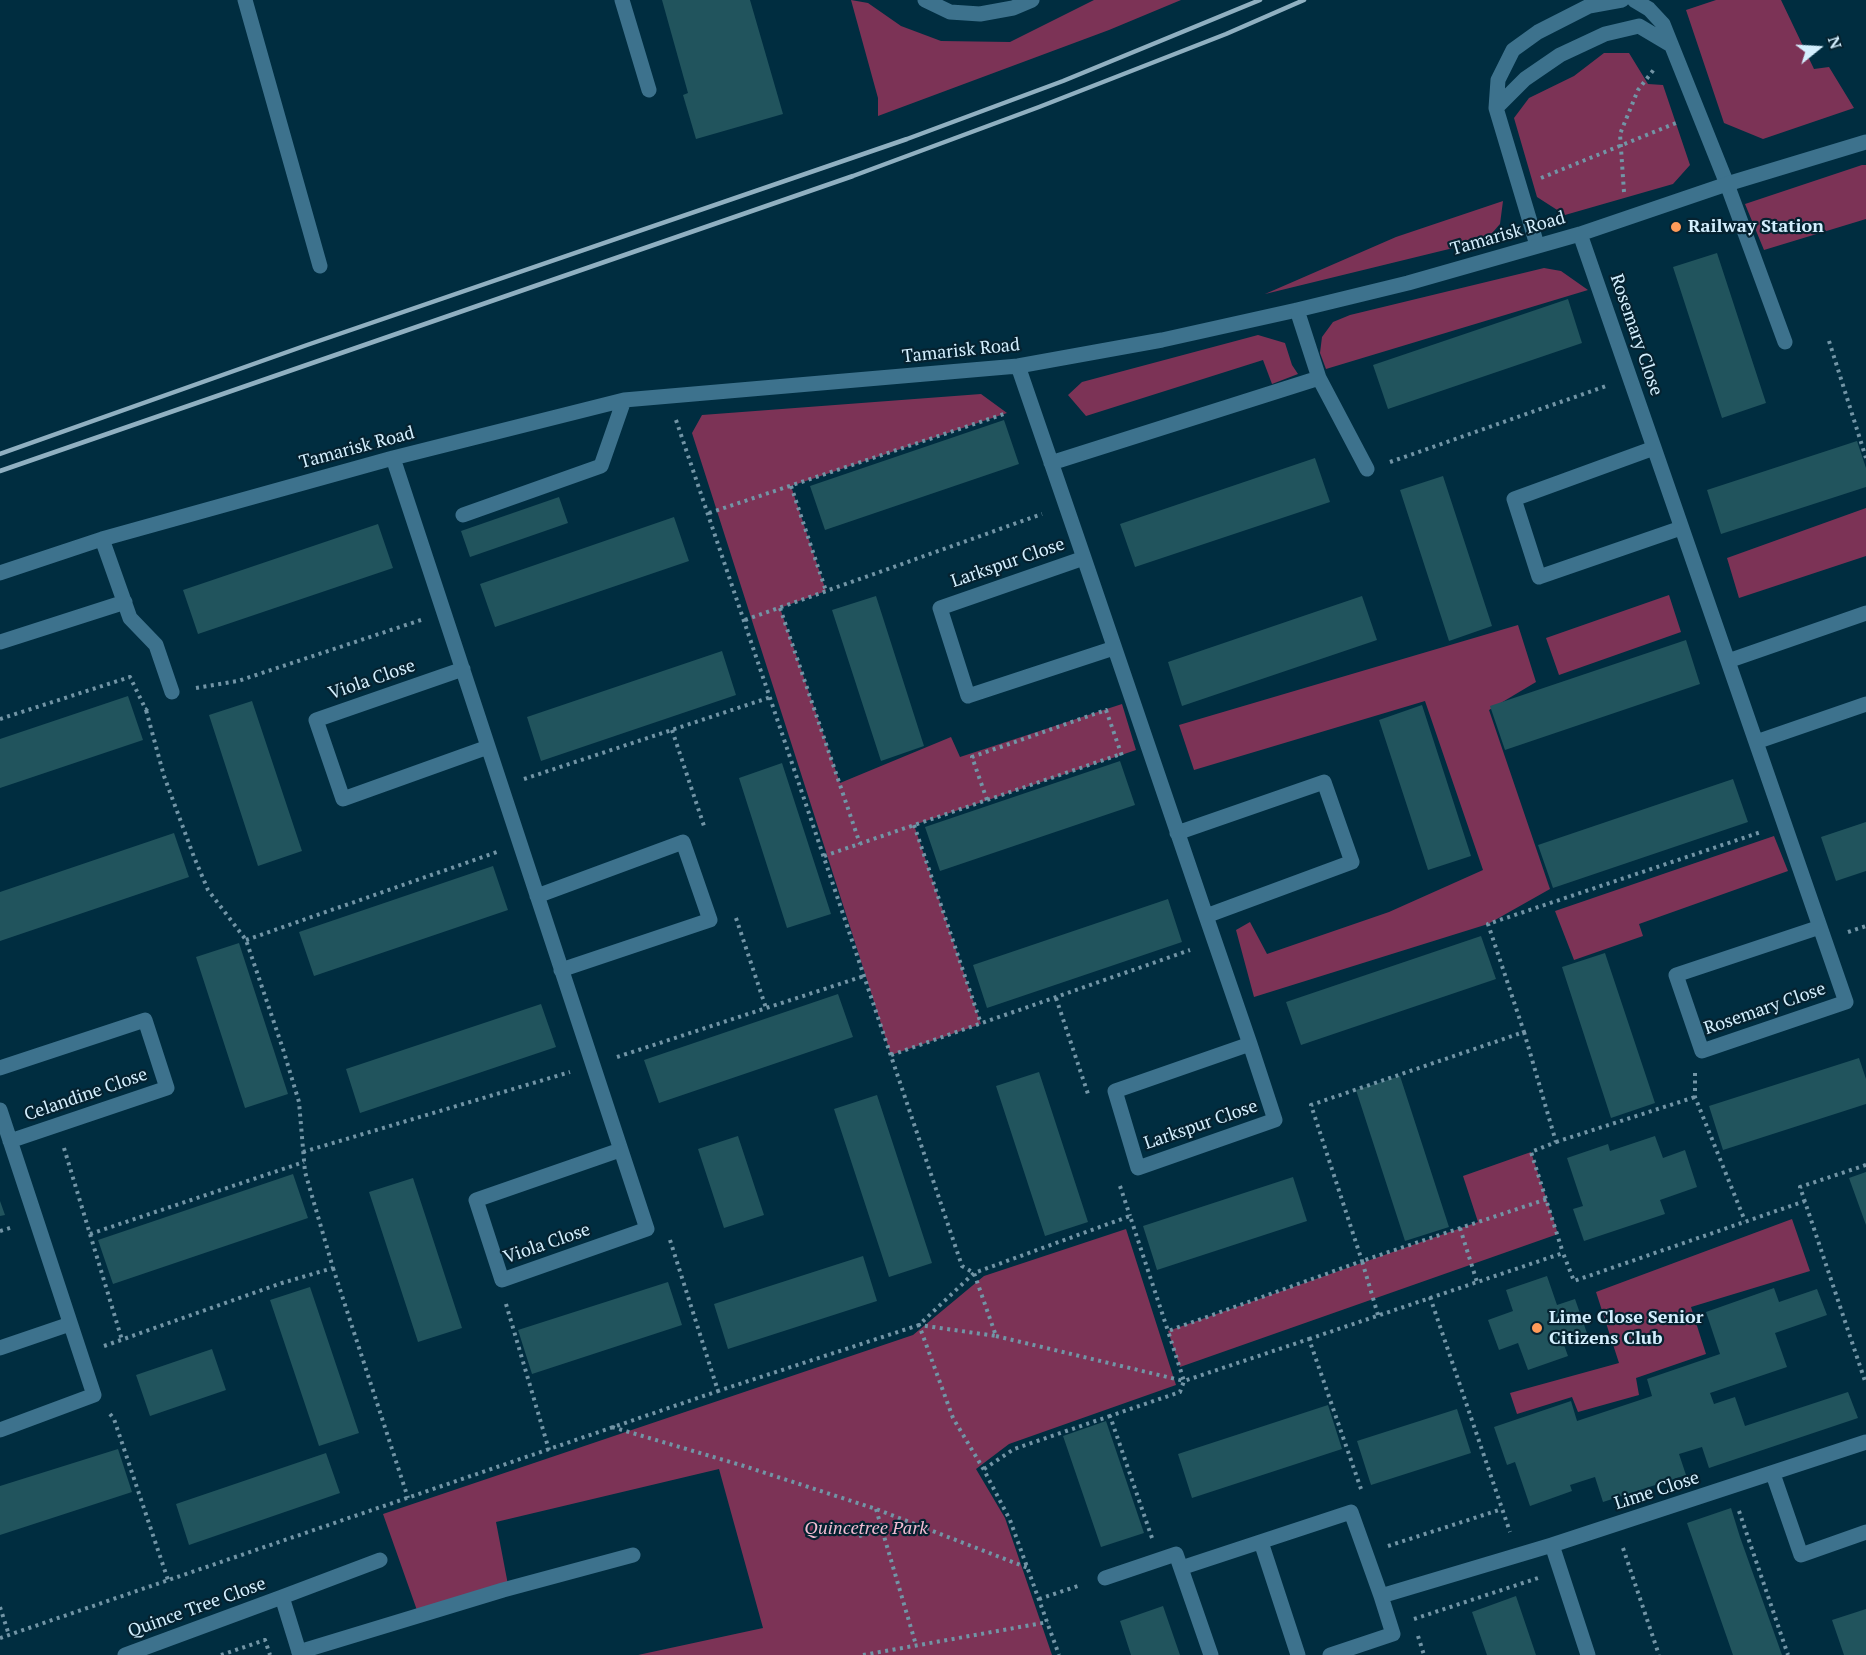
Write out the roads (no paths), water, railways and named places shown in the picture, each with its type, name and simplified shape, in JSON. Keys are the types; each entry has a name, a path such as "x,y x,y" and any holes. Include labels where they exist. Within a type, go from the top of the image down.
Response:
{"street":[{"path":"244,0 320,266"},
{"path":"622,0 649,90"},
{"path":"926,0 950,12 980,14 1014,8 1032,0"},
{"path":"1537,245 1496,108 1498,80 1514,50 1538,32 1589,6 1622,0"},
{"path":"1634,0 1649,9 1663,24 1727,184 1785,342"},
{"path":"1496,108 1525,79 1560,55 1605,34 1639,26 1671,45"},
{"name":"Tamarisk Road","path":"0,573 102,540 393,458 624,400 1018,366 1161,340 1297,310 1408,283 1580,234 1727,184 1866,142"},
{"name":"Rosemary Close","path":"1580,234 1846,1002 1702,1051 1677,975 1820,927"},
{"path":"1297,310 1319,378 1367,469"},
{"name":"Larkspur Close","path":"1018,366 1250,1044 1275,1120 1138,1168 1115,1091 1250,1044"},
{"path":"1051,463 1319,378"},
{"path":"463,515 601,466 624,400"},
{"path":"1654,448 1514,499 1539,577 1682,528"},
{"name":"Viola Close","path":"393,458 647,1230 502,1280 476,1200 620,1150"},
{"path":"102,540 130,618 156,645 172,692"},
{"name":"Larkspur Close","path":"1084,558 940,608 968,696 1114,648"},
{"path":"0,642 124,602"},
{"path":"1728,661 1866,613"},
{"name":"Viola Close","path":"463,669 316,720 343,799 488,747"},
{"path":"1756,742 1866,704"},
{"path":"1177,833 1324,782 1352,862 1206,916"},
{"path":"537,896 683,842 710,920 561,970"},
{"name":"Celandine Close","path":"0,1068 145,1020 167,1088 10,1141"},
{"name":"Celandine Close","path":"0,1110 94,1395 0,1430"},
{"path":"0,1347 70,1324"},
{"name":"Lime Close","path":"1381,1596 1552,1545 1866,1442"},
{"path":"1773,1474 1801,1555 1866,1532"},
{"path":"1181,1568 1351,1512 1393,1634 1330,1655"},
{"path":"1261,1542 1298,1655"},
{"path":"1552,1545 1588,1655"},
{"path":"1105,1578 1176,1554 1210,1655"},
{"path":"300,1653 491,1593 633,1555"},
{"name":"Quince Tree Close","path":"125,1655 380,1560"},
{"name":"Quince Tree Close","path":"282,1597 300,1653"}],"railway":[{"path":"0,454 307,345 907,139 1063,81 1260,0"},
{"path":"0,471 853,176 1039,107 1226,34 1304,0"}],"place":[{"name":"Railway Station","path":"1676,227"},
{"name":"Lime Close Senior Citizens Club","path":"1537,1328"}],"park label":[{"name":"Quincetree Park","path":"866,1529"}]}
